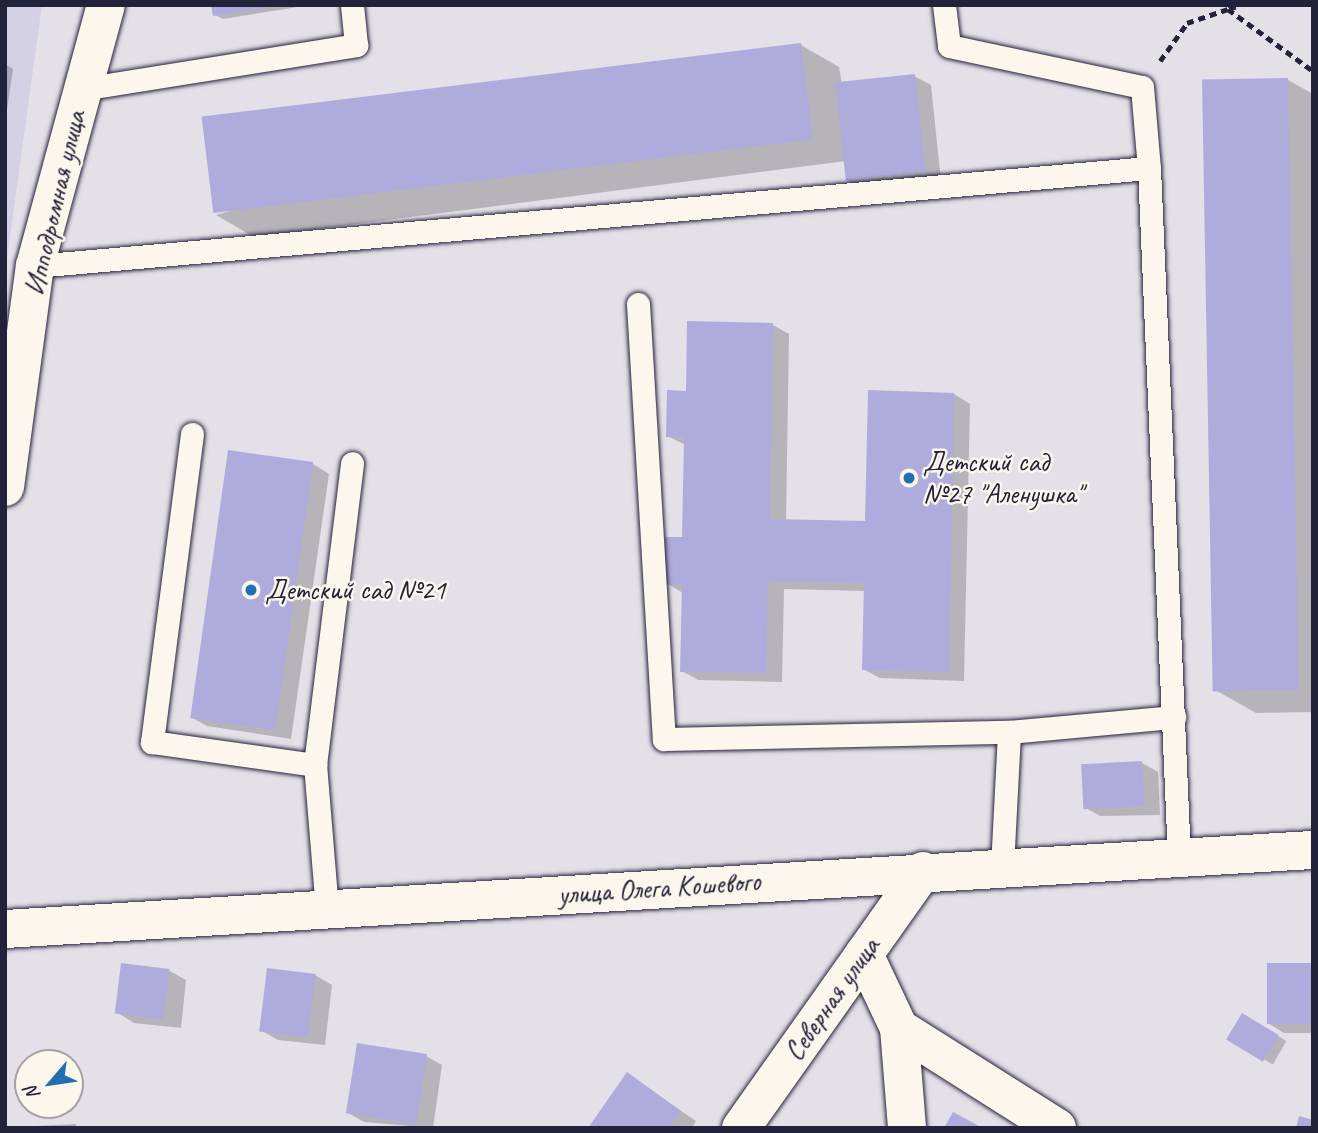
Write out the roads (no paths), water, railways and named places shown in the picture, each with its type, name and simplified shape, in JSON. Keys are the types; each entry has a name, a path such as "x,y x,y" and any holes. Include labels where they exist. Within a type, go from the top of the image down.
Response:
{"street":[{"name":"Ипподромная улица","path":"5,487 35,266 106,5"},
{"name":"улица Олега Кошевого","path":"5,929 923,871 1313,850"},
{"name":"Северная улица","path":"741,1128 923,871"},
{"path":"864,954 899,1028 907,1128"},
{"path":"899,1028 1057,1128"}],"lane":[{"path":"82,89 356,45 352,5"},
{"path":"944,5 949,46 1142,87 1149,168 1179,856"},
{"path":"35,266 1149,168"},
{"path":"638,304 664,739 1009,732 1174,716"},
{"path":"192,434 152,742 315,765"},
{"path":"327,910 315,765 352,463"},
{"path":"1002,867 1009,732"}],"place":[{"name":"Детский сад №27 \"Аленушка\"","path":"909,478"},
{"name":"Детский сад №21","path":"251,590"}]}
